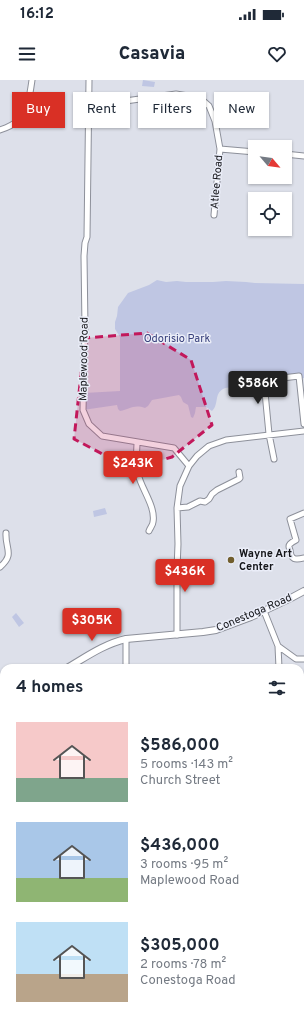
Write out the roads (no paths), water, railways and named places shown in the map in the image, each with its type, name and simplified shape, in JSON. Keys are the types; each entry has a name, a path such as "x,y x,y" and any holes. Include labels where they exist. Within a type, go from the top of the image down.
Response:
{"main road":[{"name":"Conestoga Road","path":"74,664 102,647 126,639 216,630 251,617 304,591"}],"street":[{"path":"0,130 17,122 23,114 30,95 32,80"},
{"name":"Maplewood Road","path":"89,80 89,92"},
{"name":"Atlee Road","path":"130,100 176,94 201,99 210,106 215,121 220,149 214,214"},
{"name":"Maplewood Road","path":"89,128 87,237 84,256 84,410 89,424 102,436 174,448 189,466"},
{"name":"Atlee Road","path":"220,149 248,151"},
{"path":"292,155 304,156"},
{"path":"274,458 269,434 264,382 266,380 299,376 304,424"},
{"path":"178,635 177,508 179,491 189,466 197,456 209,446 226,440 304,431"},
{"path":"137,442 137,472 151,505 153,514 153,522 149,531"},
{"path":"177,508 188,507 200,501 205,502 217,490 239,479 239,472"},
{"path":"304,513 290,519 296,540 289,546 290,554 293,558 298,560 304,558"},
{"path":"0,567 6,562 9,553 6,532"},
{"path":"264,611 278,646 279,664"},
{"path":"126,639 126,664"},
{"path":"278,646 296,659 304,659"}],"place":[{"name":"Wayne Art Center","path":"231,560"}],"park label":[{"name":"Odorisio Park","path":"177,339"}]}
